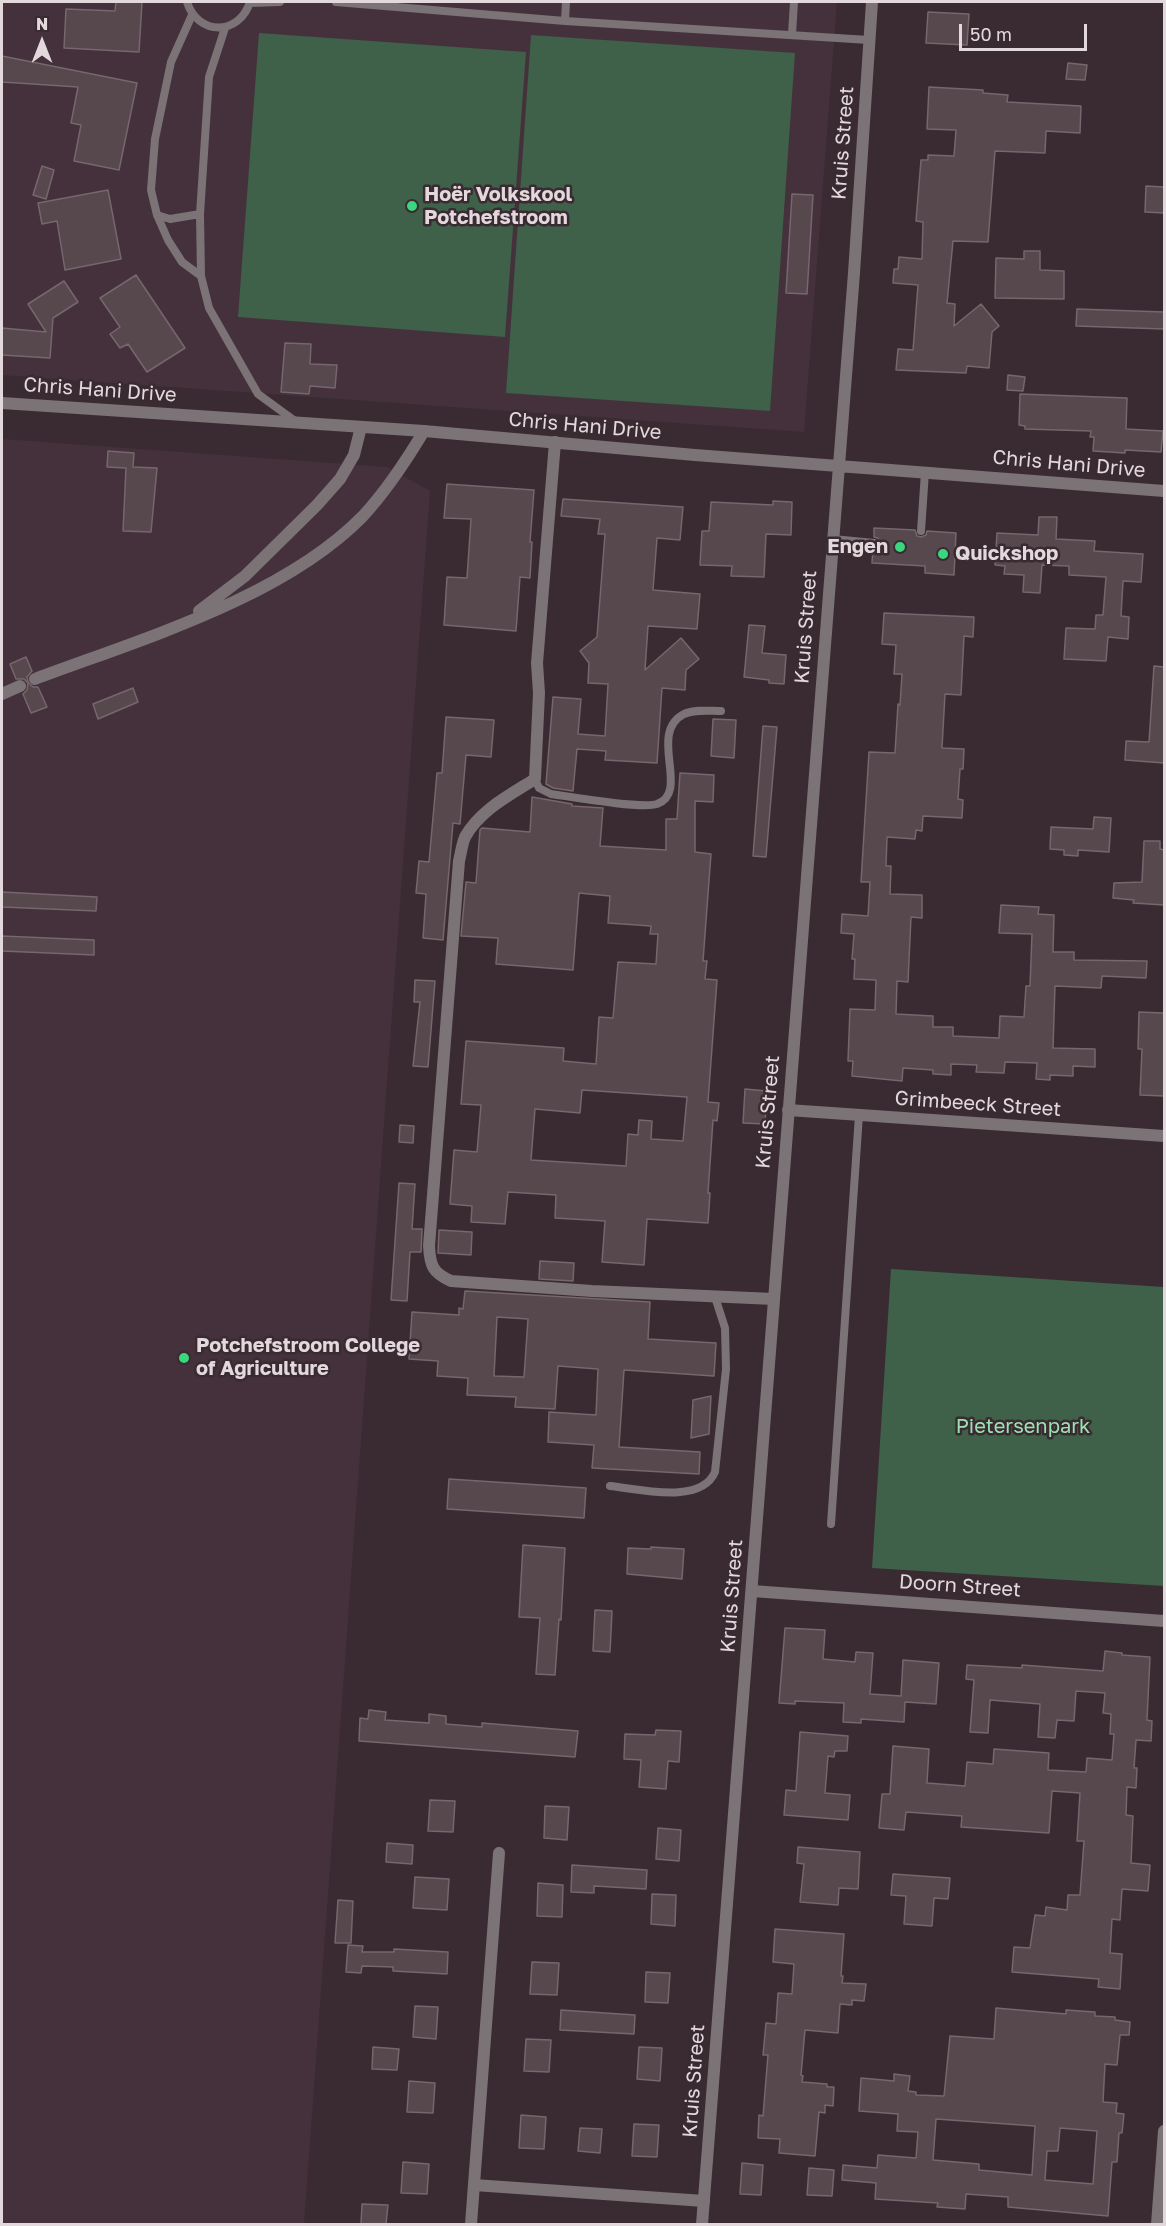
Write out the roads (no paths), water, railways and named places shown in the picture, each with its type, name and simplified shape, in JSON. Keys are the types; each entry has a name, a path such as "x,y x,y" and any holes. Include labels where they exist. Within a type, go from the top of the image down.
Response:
{"street":[{"name":"Kruis Street","path":"702,2224 837,465 854,273 872,2"},
{"name":"Chris Hani Drive","path":"2,403 424,431 1164,491"},
{"path":"184,623 244,576 317,505 340,479 354,455 361,427"},
{"path":"35,679 184,623 282,578 311,560 368,510 386,489 424,431"},
{"path":"555,442 537,663 539,693 535,779 501,801 479,819 464,839 459,861 429,1246 430,1262 438,1275 452,1281 774,1299"},
{"path":"2,694 20,686"},
{"name":"Grimbeeck Street","path":"788,1110 1164,1136"},
{"name":"Doorn Street","path":"752,1591 1164,1621"},
{"path":"471,2224 499,1853"},
{"path":"1157,2224 1164,2131"},
{"path":"474,2185 704,2201"}],"lane":[{"path":"187,2 192,15 207,26 225,28 241,20 250,2 280,2"},
{"path":"336,2 565,21 869,40"},
{"path":"565,21 566,2"},
{"path":"792,34 794,2"},
{"path":"192,15 171,62 155,139 151,190 157,215 168,240 182,262 201,276"},
{"path":"225,28 209,76 200,214 201,276 209,308 258,394 297,423"},
{"path":"157,215 170,219 200,214"},
{"path":"921,531 925,472"},
{"path":"833,539 874,543"},
{"path":"535,779 539,788 551,794 639,805 656,804 664,800 671,787 667,744 675,722 685,714 693,712 721,711"},
{"path":"831,1524 859,1115"},
{"path":"610,1486 675,1493 693,1491 708,1484 712,1478 715,1472 723,1411 726,1369 725,1328 715,1297"}],"place":[{"name":"Hoër Volkskool Potchefstroom","path":"412,206"},
{"name":"Engen","path":"900,547"},
{"name":"Quickshop","path":"943,554"},
{"name":"Potchefstroom College of Agriculture","path":"184,1358"}],"park label":[{"name":"Pietersenpark","path":"1023,1427"}]}
